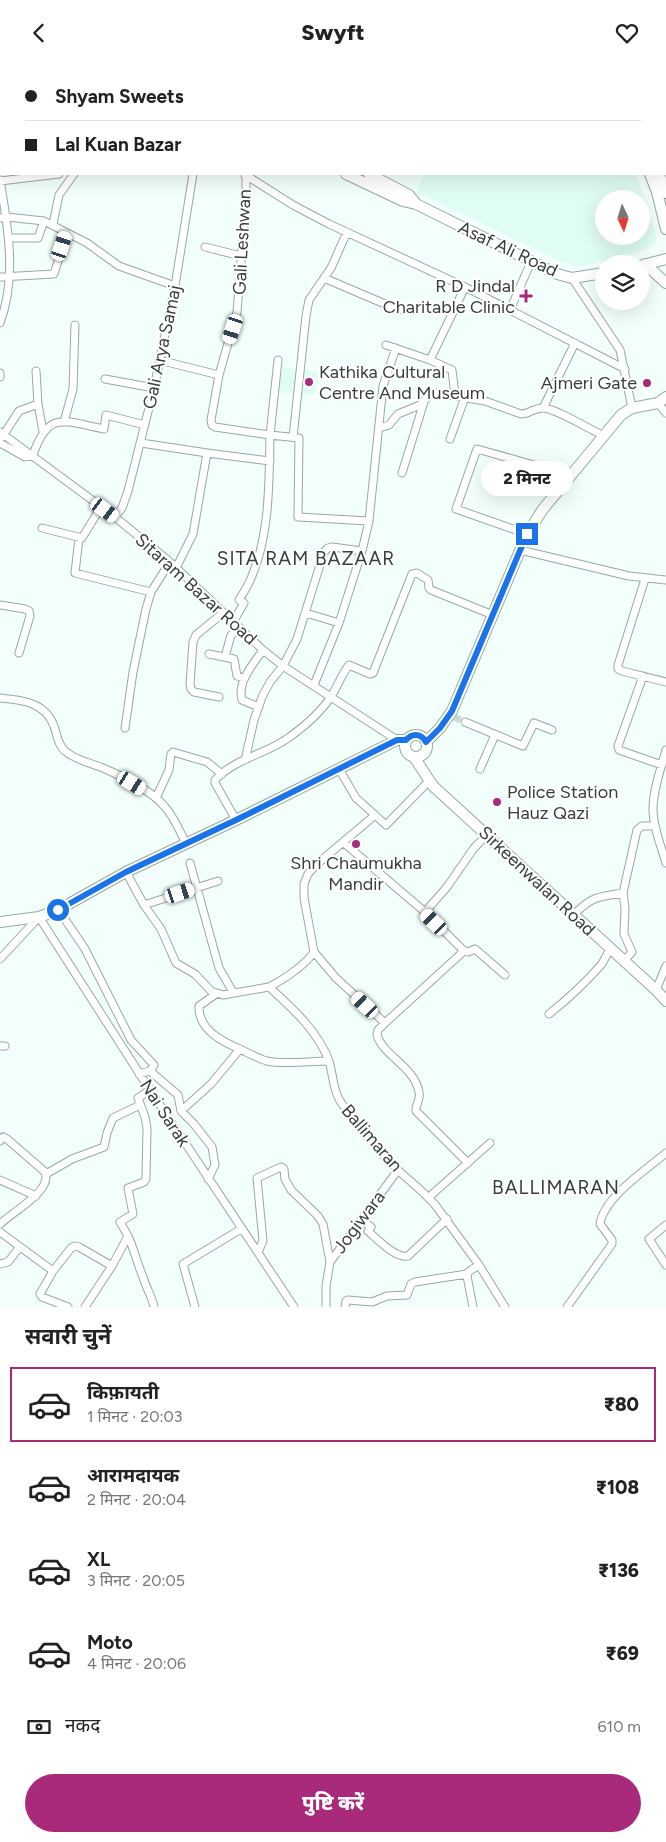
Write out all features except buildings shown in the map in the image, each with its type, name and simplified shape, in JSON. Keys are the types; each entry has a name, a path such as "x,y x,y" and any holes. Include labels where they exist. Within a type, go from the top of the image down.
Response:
{"street":[{"path":"0,323 4,312 9,277 9,238 3,218 0,180 49,175"},
{"path":"53,224 59,195 73,175"},
{"name":"Gali Arya Samaj","path":"115,517 122,507 128,491 154,388 175,286 193,175"},
{"name":"Gali Leshwan","path":"245,175 246,198 237,312 219,375 211,420 212,425 215,427 270,435"},
{"path":"247,175 294,205 347,232 466,287 625,369"},
{"name":"Asaf Ali Road","path":"348,175 403,201 416,204 557,275 572,278 595,274"},
{"name":"Asaf Ali Road","path":"371,175 409,195 416,204"},
{"path":"650,175 657,192 666,229"},
{"path":"659,175 666,193"},
{"path":"3,218 44,221 53,224 87,243 119,266 175,286"},
{"path":"9,238 38,238 44,221"},
{"path":"347,232 336,258 309,300 306,315 296,438 298,517 369,521"},
{"path":"0,277 54,274 67,233"},
{"path":"205,247 241,256"},
{"path":"650,264 665,261"},
{"path":"510,310 532,262"},
{"path":"650,270 666,283"},
{"path":"324,278 399,311"},
{"path":"572,278 620,350 632,408"},
{"path":"430,360 466,287"},
{"path":"64,422 73,389 75,325"},
{"path":"543,408 575,343"},
{"path":"386,345 430,360 452,370 456,395"},
{"path":"314,685 339,623 362,551 369,521 383,386 396,348"},
{"path":"159,360 219,375"},
{"path":"233,622 244,603 239,600 252,576 262,545 270,461 270,435 278,360"},
{"path":"36,371 38,404 43,432"},
{"path":"105,379 154,388"},
{"path":"379,428 389,425 398,414 424,402 432,393 456,395 486,401 521,414 526,414 536,408 548,408 604,436"},
{"path":"450,439 465,397"},
{"path":"426,742 452,716 527,534 543,509 621,415 632,408 662,400 666,413"},
{"path":"402,473 424,402"},
{"path":"1,437 19,411 38,404"},
{"path":"33,455 43,432 51,424 64,422 104,429 106,415 145,425"},
{"path":"270,435 296,438"},
{"name":"Sitaram Bazar Road","path":"1,437 33,455 115,517 170,562 240,629 283,666 401,740"},
{"path":"141,443 270,461"},
{"path":"527,534 456,509 477,449 534,465 538,479 562,485"},
{"path":"176,568 192,534 207,453"},
{"path":"42,528 79,538 84,537 101,507"},
{"path":"79,538 75,573 152,592"},
{"path":"245,760 259,707 270,682 283,666 297,639 324,552 332,547 362,551"},
{"path":"520,550 645,579 666,580"},
{"path":"125,728 142,624 152,592 170,562"},
{"path":"236,820 215,780 245,760 291,737 330,697 349,665 370,674 373,673 414,573 426,578 431,590 493,615"},
{"path":"645,579 618,669 666,682"},
{"path":"0,605 29,611 30,616 19,653"},
{"path":"219,697 194,692 190,684 193,642 196,635 224,613"},
{"path":"306,613 339,623"},
{"path":"225,657 231,635 240,629"},
{"path":"259,707 242,700 241,697 245,678 263,650"},
{"path":"209,654 234,659 236,676 245,678"},
{"path":"642,676 618,746 619,750 662,765"},
{"path":"0,698 22,700 37,705 45,712 53,724 64,750 108,770 156,798 174,818 186,843"},
{"path":"465,722 523,746 534,723 552,731"},
{"path":"0,922 39,917 58,909 126,872 339,769 401,740 410,736 418,735 424,739 426,750 421,756 410,756 401,740"},
{"path":"480,769 495,735"},
{"path":"666,750 653,809 655,826 666,863"},
{"path":"156,798 169,770 171,754 173,752 207,762 222,774"},
{"name":"Sirkeenwalan Road","path":"414,757 429,781 666,1001"},
{"path":"339,769 356,798 384,825 388,824 429,781"},
{"path":"374,816 317,864 308,874 304,884 304,898 314,952 336,977 385,1023"},
{"path":"624,961 632,952 624,933 625,908 623,893 626,871 637,831 642,827 655,826"},
{"path":"425,912 447,887 474,848 487,835"},
{"path":"344,843 425,912 464,951 468,952 475,949 505,975"},
{"path":"190,863 219,968 233,993"},
{"path":"126,872 144,905 161,929 176,963 195,974 216,994 223,995 269,987 280,981 307,960 314,952"},
{"path":"144,905 218,881"},
{"path":"574,915 583,904 596,897 623,893"},
{"path":"58,909 85,949 131,1040 154,1065 150,1071 139,1073"},
{"path":"0,959 39,917"},
{"name":"Nai Sarak","path":"39,917 208,1179 294,1307"},
{"path":"549,1014 574,993 603,963 605,955 611,949"},
{"path":"464,951 385,1023 378,1030 377,1037 406,1068 416,1083 420,1097 416,1110 468,1163"},
{"path":"656,990 666,966"},
{"name":"Ballimaran","path":"269,987 293,1009 321,1044 329,1061 340,1101 364,1134 398,1170 429,1197 479,1265 505,1307"},
{"path":"216,994 200,1006 201,1016 212,1034 240,1049 271,1061 329,1061"},
{"path":"180,1111 210,1085 240,1049"},
{"path":"150,1071 178,1095 180,1111 194,1124 212,1147 215,1165 208,1179"},
{"path":"150,1090 138,1097 147,1127 147,1175 144,1182 128,1188 133,1214 120,1222 136,1252 154,1307"},
{"path":"46,1174 72,1159 104,1147 106,1133 112,1118 140,1105"},
{"path":"0,1141 3,1137 6,1139 46,1174"},
{"path":"429,1197 490,1143"},
{"path":"567,1307 612,1244 612,1240 600,1224 607,1207 619,1193 666,1153"},
{"path":"258,1252 263,1241 257,1179 258,1176 281,1167 284,1169 285,1179 291,1190 318,1216 323,1224 330,1262"},
{"name":"Jogiwara","path":"326,1307 326,1286 330,1262 398,1170"},
{"path":"0,1224 36,1196 45,1181 46,1174"},
{"path":"0,1180 36,1196"},
{"path":"361,1219 371,1227 368,1231 397,1255 403,1257 408,1256 446,1219"},
{"path":"666,1225 649,1239 666,1265"},
{"path":"194,1307 183,1264 241,1229"},
{"path":"0,1233 53,1271"},
{"path":"85,1307 112,1266 128,1236"},
{"path":"68,1307 40,1295 53,1271 71,1248 75,1246 112,1266"},
{"path":"0,1264 8,1262 20,1248"},
{"path":"345,1307 348,1300 372,1302 388,1296 407,1295 411,1284 415,1282 467,1273 479,1265"},
{"path":"467,1273 473,1307"}],"shaded area":[{"path":"424,175 636,175 641,190 595,190 595,245 650,245 650,216 655,231 656,243 648,249 625,255 595,255 595,263 580,267 562,262 416,192"},
{"path":"280,367 298,369 295,393 276,392"},
{"path":"301,369 319,372 314,395 299,394"}],"tunnel":[{"path":"454,717 465,722"}],"place":[{"name":"R D Jindal Charitable Clinic","path":"526,296"},
{"name":"Kathika Cultural Centre And Museum","path":"309,382"},
{"name":"Ajmeri Gate","path":"647,383"},
{"name":"Police Station Hauz Qazi","path":"497,802"},
{"name":"Shri Chaumukha Mandir","path":"356,844"}],"district":[{"name":"SITA RAM BAZAAR","path":"306,558"},
{"name":"BALLIMARAN","path":"556,1187"}],"route":[{"path":"58,910 126,872 397,740 406,740 410,736 418,735 426,742 440,728 452,711 527,534"}]}
